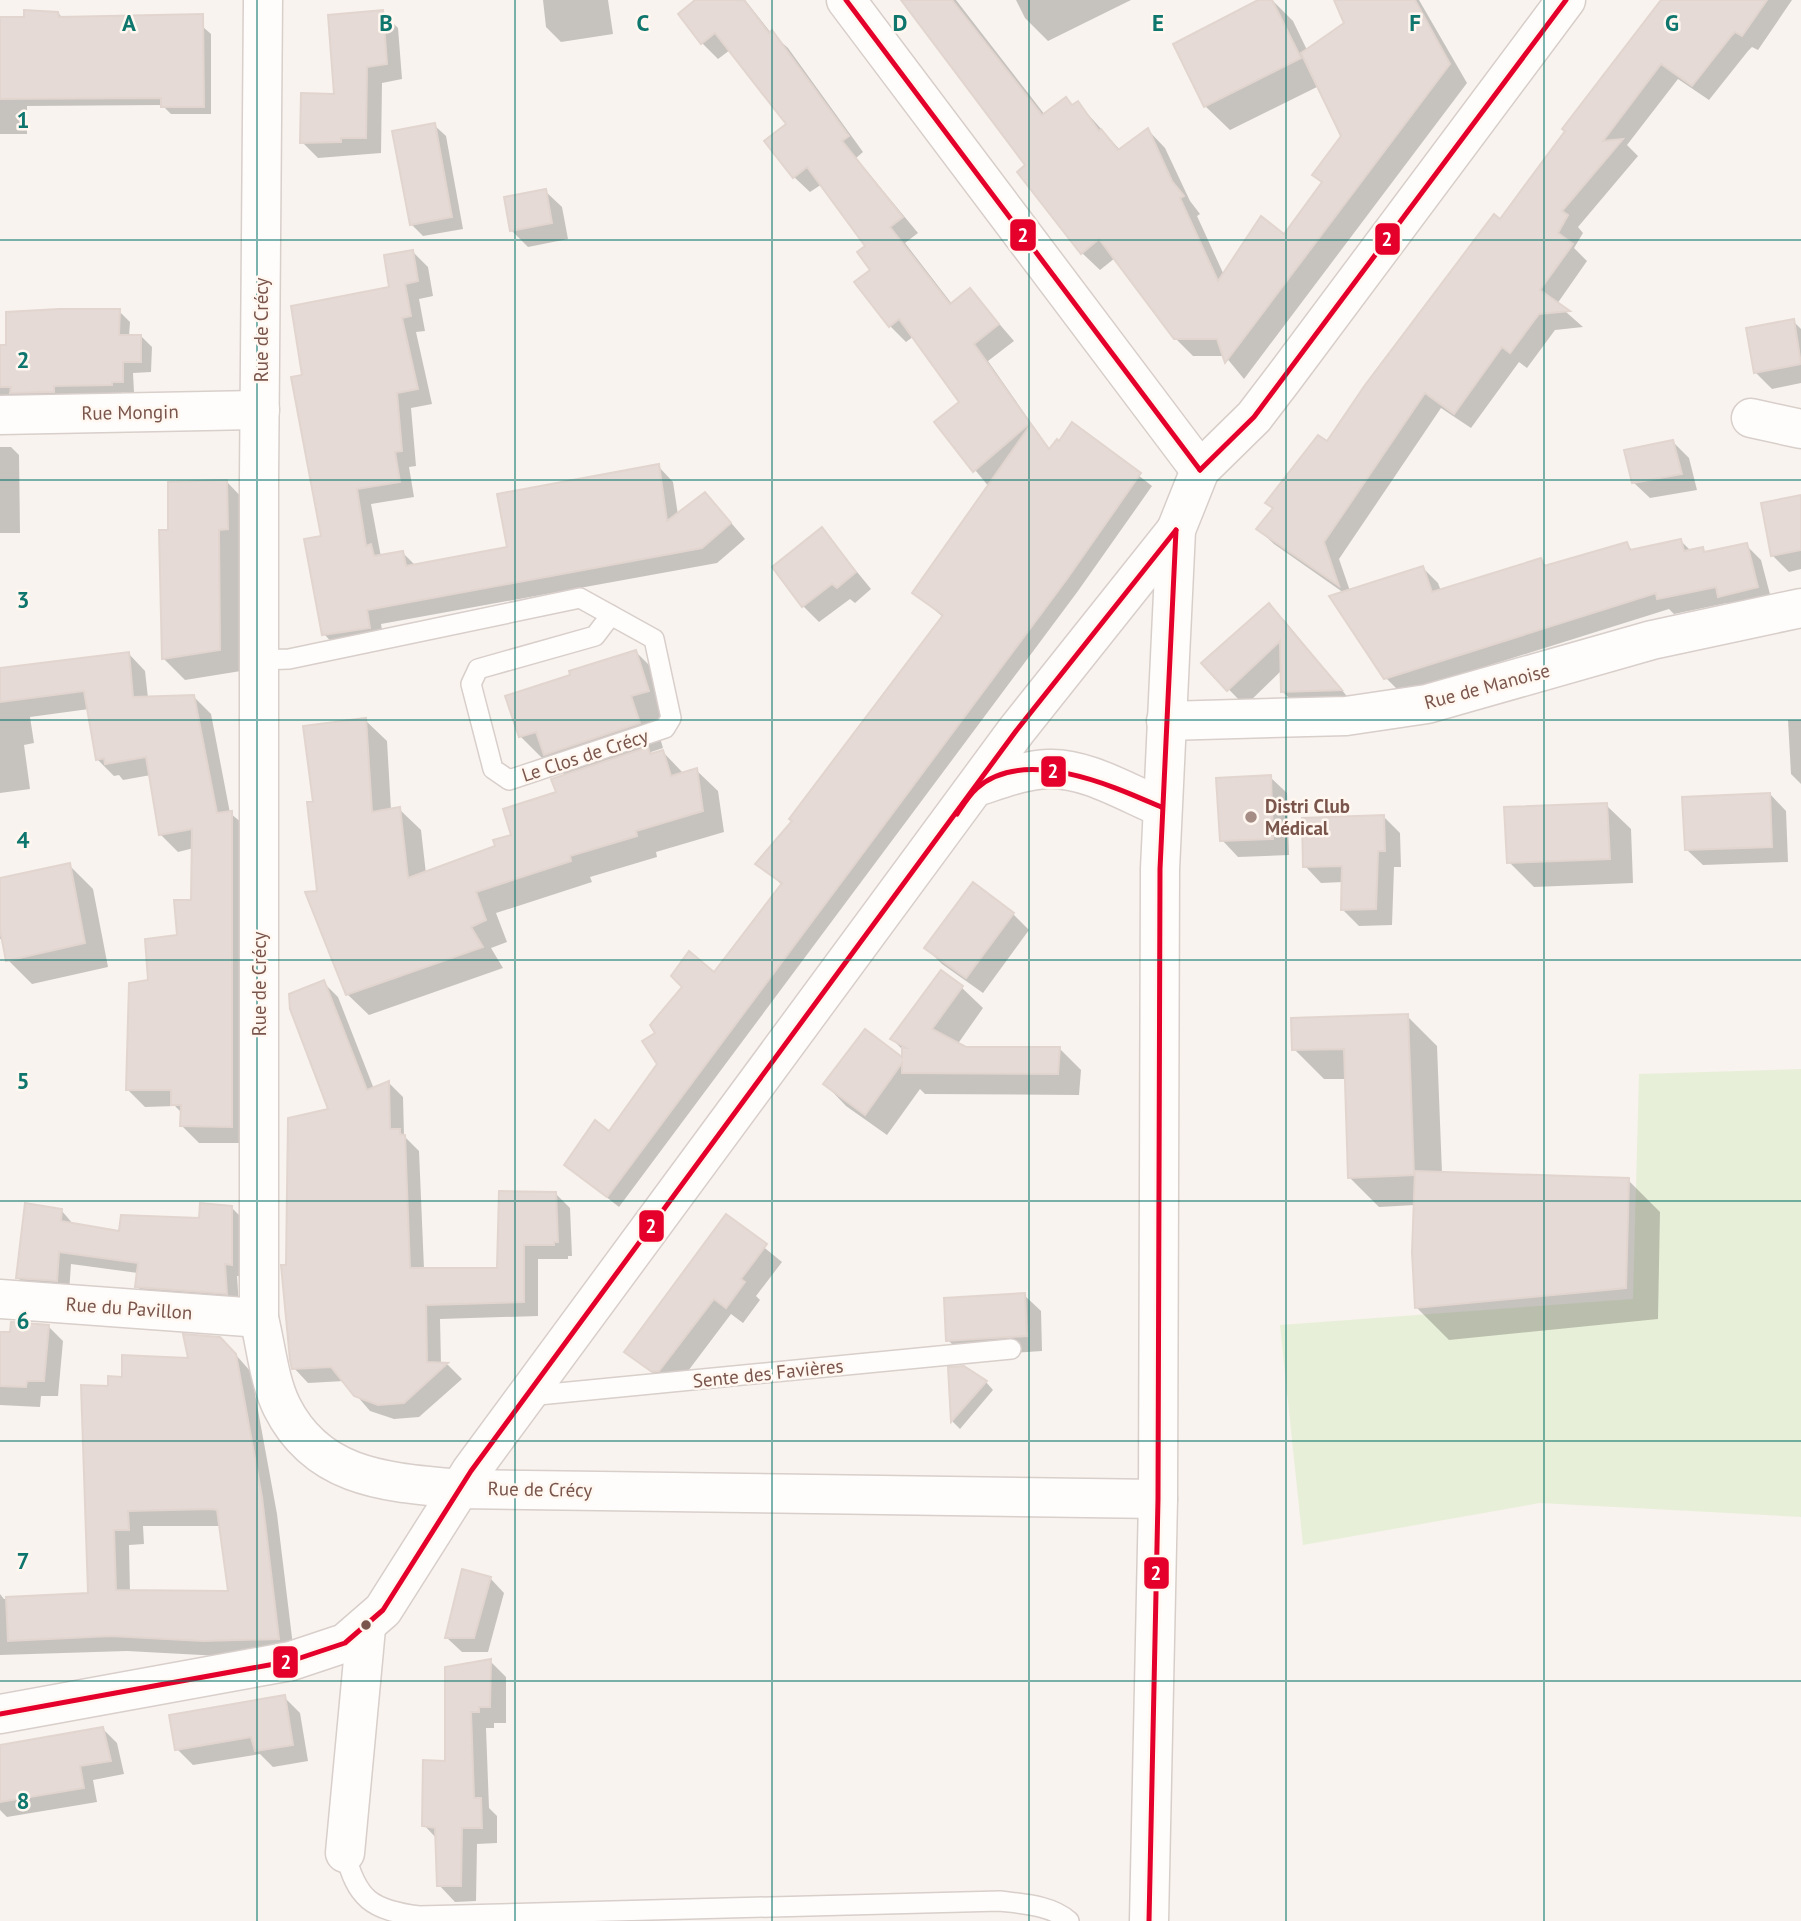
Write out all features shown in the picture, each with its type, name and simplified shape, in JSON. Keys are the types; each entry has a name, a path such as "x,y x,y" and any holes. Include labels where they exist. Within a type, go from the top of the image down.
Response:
{"street":[{"name":"Rue de Crécy","path":"263,0 258,1318 281,1405 300,1437 323,1457 351,1471 394,1483 459,1489 1158,1499"},
{"path":"846,0 1200,470"},
{"path":"0,1714 292,1661 345,1643 366,1628 399,1587 459,1489 867,931 979,786 1016,731 1176,530 1200,470 1254,417 1566,0"},
{"name":"Rue Mongin","path":"0,415 260,410"},
{"path":"1751,418 1801,429"},
{"path":"1149,1921 1149,1821 1158,1499 1161,807 1176,530"},
{"name":"Rue de Manoise","path":"1166,721 1346,716 1427,704 1653,640 1801,608"},
{"path":"979,786 1020,773 1050,769 1080,774 1161,807"},
{"name":"Rue du Pavillon","path":"0,1299 258,1318"},
{"path":"345,1853 366,1628"}],"lane":[{"name":"Le Clos de Crécy","path":"259,660 289,659 580,598 611,615 654,639 671,718 666,728 509,780 493,769 471,684 478,669 595,636 611,615"},
{"name":"Sente des Favières","path":"526,1396 1011,1349"},
{"path":"345,1853 352,1881 375,1906 419,1916 1000,1901 1035,1906 1061,1914 1069,1921"}],"green space":[{"path":"1801,1069 1801,1517 1540,1503 1303,1545 1280,1325 1633,1299 1639,1074"}],"building":[{"path":"695,0 744,0 769,33 772,30 849,136 842,141 903,217 890,227 950,304 970,288 999,324 974,344 1030,423 973,472 934,422 959,402 899,319 889,327 854,282 870,270 857,252 865,246 807,167 793,178 764,141 786,124 715,33 701,44 678,14"},
{"path":"901,0 952,0 1042,115 1066,97 1072,105 1078,101 1099,131 1101,129 1118,150 1148,128 1172,181 1184,196 1180,198 1218,281 1261,216 1284,234 1322,182 1312,175 1341,136 1301,53 1344,23 1334,0 1415,0 1450,64 1225,363 1217,339 1174,339 1099,239 1081,254 1017,172 1025,165"},
{"path":"1258,0 1272,0 1301,58 1204,107 1173,44"},
{"path":"1661,0 1767,0 1742,36 1735,32 1732,35 1692,86 1661,64 1603,141 1623,139 1562,211 1568,215 1558,233 1573,244 1540,290 1570,311 1539,314 1510,353 1502,347 1454,414 1425,393 1324,542 1339,586 1256,529 1273,508 1265,503 1318,435 1327,441 1365,385 1494,214 1500,219 1565,131 1562,129"},
{"path":"24,10 58,12 59,17 203,14 204,107 161,107 161,98 0,99 0,17 24,17"},
{"path":"383,10 387,64 367,67 366,138 341,138 341,142 300,143 301,93 334,94 328,15"},
{"path":"435,123 452,217 410,225 392,131"},
{"path":"546,189 552,223 510,231 504,197"},
{"path":"413,250 418,281 405,284 411,316 402,318 418,389 397,393 402,451 395,452 400,482 357,489 366,546 371,544 374,556 403,551 406,566 507,547 497,494 659,464 667,521 705,492 731,523 702,548 367,610 370,628 322,635 304,539 321,536 291,377 302,375 291,306 389,287 384,255"},
{"path":"120,309 119,335 141,335 141,362 123,362 123,382 112,382 112,385 54,386 54,392 10,393 11,387 0,387 0,345 6,345 6,312"},
{"path":"1794,319 1801,364 1754,373 1746,328"},
{"path":"1072,422 1141,473 1067,579 607,1197 564,1165 595,1120 609,1131 657,1064 642,1041 655,1033 650,1025 682,987 671,976 689,951 714,972 782,883 755,864 792,821 789,819 943,615 912,593 1031,424 1049,449 1057,439 1059,441"},
{"path":"1673,440 1682,474 1632,483 1624,450"},
{"path":"227,480 228,529 219,530 220,650 162,659 159,530 168,530 168,482"},
{"path":"1801,495 1801,550 1771,556 1761,503"},
{"path":"822,527 856,572 837,588 832,584 802,607 772,567"},
{"path":"1681,539 1684,551 1703,547 1704,552 1747,543 1758,587 1718,597 1716,587 1657,599 1656,593 1384,679 1329,596 1423,566 1432,592 1541,558 1544,566 1627,542 1630,550"},
{"path":"1269,603 1342,690 1281,692 1280,641 1227,691 1201,663"},
{"path":"636,650 649,691 631,696 640,723 544,755 536,732 519,737 505,696 570,675 569,671"},
{"path":"129,652 133,697 194,695 217,813 232,811 232,1127 180,1126 181,1105 171,1105 171,1090 126,1090 129,983 148,980 145,939 177,935 174,900 191,900 192,829 159,835 146,757 105,764 104,758 96,760 84,691 0,702 0,668"},
{"path":"366,718 372,812 400,807 408,878 495,846 493,840 511,835 503,809 556,792 551,779 648,747 650,754 663,750 671,776 697,768 703,811 636,831 637,836 570,856 571,861 476,892 486,920 471,927 483,947 346,995 305,892 317,891 307,802 313,802 303,726"},
{"path":"1271,775 1273,839 1220,841 1216,778"},
{"path":"1770,793 1772,847 1685,850 1682,797"},
{"path":"1607,803 1610,859 1507,863 1504,807"},
{"path":"1384,815 1385,851 1378,851 1376,909 1341,910 1342,866 1303,867 1302,818"},
{"path":"70,863 85,943 6,961 0,930 0,878"},
{"path":"973,882 1014,913 966,978 924,948"},
{"path":"941,970 963,986 932,1029 966,1047 1060,1047 1058,1074 902,1073 902,1063 865,1115 823,1084 865,1029 902,1057 902,1048 906,1048 890,1039"},
{"path":"324,980 367,1090 389,1081 390,1129 400,1129 400,1134 405,1135 410,1268 497,1268 499,1191 556,1192 558,1242 554,1242 554,1245 524,1245 524,1302 426,1305 427,1362 448,1363 404,1403 378,1405 354,1396 331,1367 292,1369 290,1360 281,1265 286,1265 288,1118 328,1109 290,1009 289,994"},
{"path":"1408,1014 1414,1175 1348,1178 1344,1049 1292,1050 1291,1018"},
{"path":"1415,1171 1629,1178 1626,1288 1415,1308 1412,1252"},
{"path":"25,1203 62,1209 61,1221 119,1231 121,1215 199,1218 200,1203 232,1206 232,1265 225,1264 227,1294 135,1287 138,1263 59,1252 57,1281 16,1278"},
{"path":"726,1214 767,1244 741,1279 745,1282 726,1308 714,1299 659,1371 652,1372 624,1352"},
{"path":"1025,1293 1027,1336 946,1341 944,1298"},
{"path":"11,1322 49,1325 44,1381 27,1381 26,1387 0,1386 0,1332 10,1332"},
{"path":"183,1334 220,1337 236,1354 262,1497 279,1639 203,1641 111,1636 8,1641 6,1597 88,1593 81,1385 108,1386 108,1376 122,1377 122,1355 188,1358","holes":["217,1510 228,1591 116,1590 114,1530 129,1530 128,1511"]},
{"path":"964,1366 987,1381 951,1422 948,1367"},
{"path":"462,1569 491,1577 474,1638 445,1638"},
{"path":"491,1659 490,1707 479,1707 479,1712 471,1712 474,1798 481,1798 482,1828 462,1828 461,1886 437,1886 435,1828 422,1826 423,1760 445,1761 445,1667"},
{"path":"285,1695 293,1745 255,1751 251,1737 175,1750 169,1715"},
{"path":"103,1727 111,1761 80,1766 84,1788 0,1802 0,1745"}],"transit line":[{"name":"2","path":"846,0 1200,470"},
{"name":"2","path":"1200,470 1254,417 1566,0"},
{"name":"2","path":"0,1714 291,1661 345,1643 383,1610 471,1471 1016,731 1176,530"},
{"name":"2","path":"1149,1921 1158,1499 1160,869 1176,530"},
{"name":"2","path":"957,814 977,788 997,776 1019,770 1069,774 1119,789 1161,807"}],"place":[{"name":"Distri Club Médical","path":"1251,817"}]}
